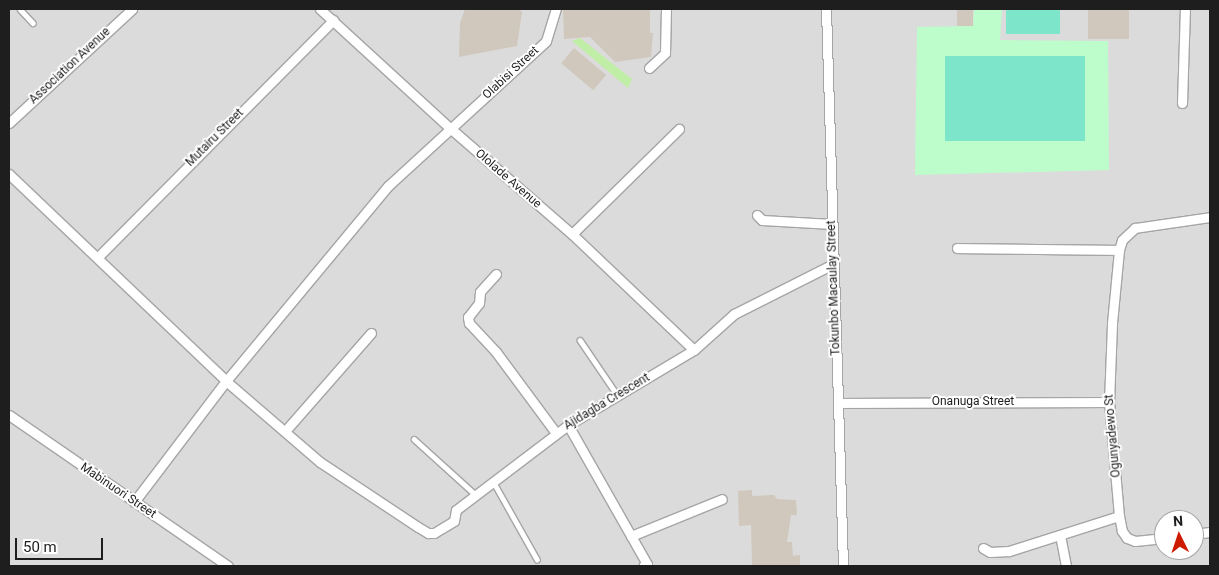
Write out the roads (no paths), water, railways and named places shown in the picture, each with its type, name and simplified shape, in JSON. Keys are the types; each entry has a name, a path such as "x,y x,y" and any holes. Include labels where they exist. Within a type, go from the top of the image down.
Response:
{"street":[{"name":"Association Avenue","path":"9,123 132,9"},
{"name":"Ololade Avenue","path":"320,9 450,128 572,234 694,350"},
{"name":"Olabisi Street","path":"134,502 226,380 388,186 450,128 506,80 546,41 556,9"},
{"path":"649,68 665,53 666,9"},
{"name":"Tokunbo Macaulay Street","path":"826,9 843,566"},
{"path":"1182,103 1185,9"},
{"name":"Mutairu Street","path":"98,257 333,20"},
{"path":"572,234 679,129"},
{"path":"9,174 226,380 286,430 371,333"},
{"path":"757,215 762,220 832,224"},
{"path":"957,248 1119,250 1122,240 1135,228 1210,216"},
{"name":"Ogunyadewo St","path":"1119,250 1112,323 1109,402 1120,516 1122,531 1127,538 1135,541 1154,539"},
{"name":"Ajidagba Crescent","path":"286,430 320,462 428,533 434,534 454,521 456,510 556,433 694,350 734,314 833,264"},
{"path":"496,274 480,292 479,303 468,317 469,324 496,352 556,433"},
{"name":"Onanuga Street","path":"838,402 1109,402"},
{"name":"Mabinuori Street","path":"9,415 228,566"},
{"path":"568,425 646,565"},
{"path":"631,536 722,499"},
{"path":"983,548 990,552 1009,551 1120,516"},
{"path":"1060,535 1066,566"}],"lane":[{"path":"20,9 33,23"},
{"path":"580,340 618,396"},
{"path":"414,439 476,495"},
{"path":"494,481 537,559"}]}
